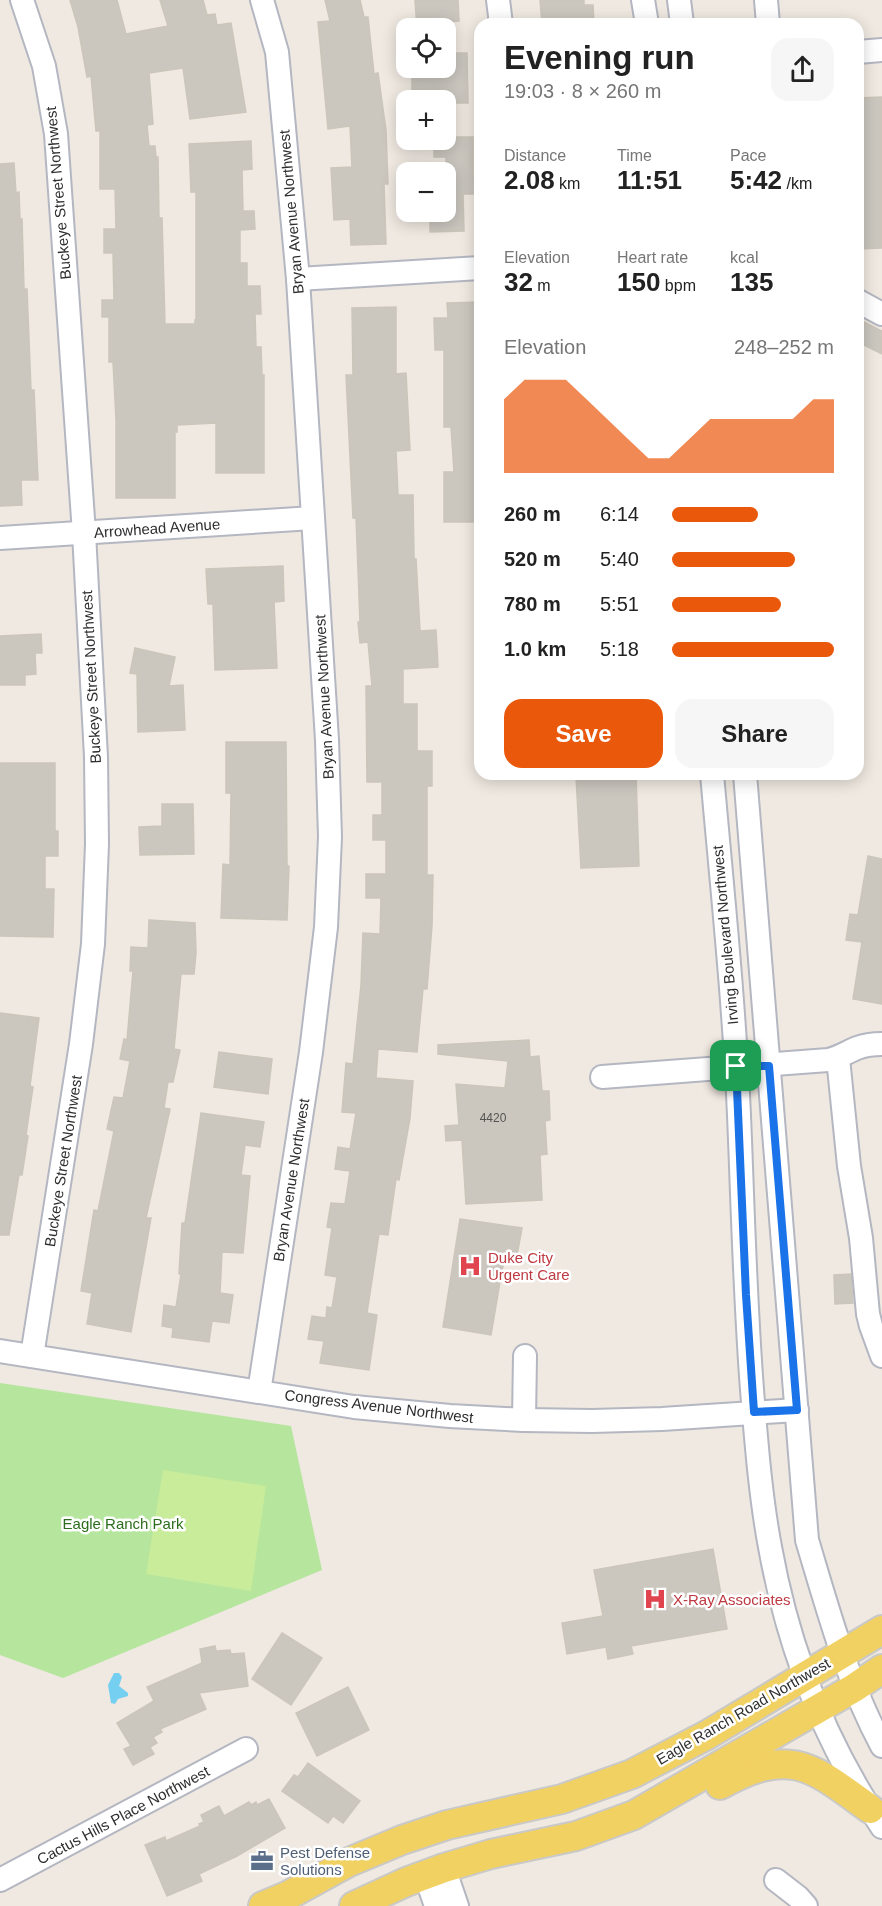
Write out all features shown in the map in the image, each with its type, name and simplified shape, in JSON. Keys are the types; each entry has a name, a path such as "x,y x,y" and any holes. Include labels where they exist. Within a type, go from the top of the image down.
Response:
{"main road":[{"name":"Eagle Ranch Road Northwest","path":"263,1906 287,1896 349,1862 402,1839 447,1825 562,1799 632,1774 707,1735 882,1630"},
{"path":"354,1906 435,1871 491,1854 597,1830 644,1810 854,1688 882,1669"},
{"path":"557,1840 575,1844 615,1838 648,1824 742,1773 768,1765 794,1766 817,1772 840,1786 876,1818"}],"street":[{"name":"Buckeye Street Northwest","path":"22,0 44,66 56,134 84,533 96,757 97,844 93,944 81,1044 32,1356"},
{"name":"Bryan Avenue Northwest","path":"259,1392 311,1052 326,927 330,837 327,740 298,279 277,52 262,0"},
{"path":"498,0 500,18"},
{"path":"644,0 646,18"},
{"path":"679,0 681,18"},
{"path":"766,0 768,18"},
{"path":"864,52 882,50"},
{"path":"298,279 474,268"},
{"path":"864,304 882,314"},
{"name":"Arrowhead Avenue","path":"0,538 313,518"},
{"name":"Irving Boulevard Northwest","path":"712,780 736,1066 746,1295 754,1412 770,1549 791,1636 817,1708 835,1748 876,1818"},
{"path":"745,780 807,1540 841,1654 854,1688 882,1746"},
{"path":"602,1077 828,1060 838,1058 856,1048 882,1044"},
{"path":"838,1058 849,1166 861,1238 868,1314 882,1356"},
{"name":"Congress Avenue Northwest","path":"0,1351 393,1411 524,1420 662,1419 797,1410"},
{"path":"524,1420 525,1356"},
{"name":"Cactus Hills Place Northwest","path":"0,1880 246,1749"},
{"path":"435,1871 436,1906"},
{"path":"435,1871 457,1906"},
{"path":"776,1880 806,1906"}],"green space":[{"name":"Eagle Ranch Park","path":"0,1383 291,1426 322,1570 63,1678 0,1655"},
{"path":"163,1470 266,1486 251,1591 146,1574"}],"water":[{"path":"114,1673 119,1673 122,1677 119,1686 128,1693 128,1696 118,1699 115,1704 111,1703 108,1685"}],"building":[{"path":"70,0 117,0 126,34 168,26 160,0 203,0 207,15 215,14 217,25 231,23 246,112 190,119 183,68 149,73 153,124 147,125 149,146 155,146 156,157 158,157 165,324 195,324 196,320 196,192 191,192 189,144 251,141 252,169 242,170 243,211 254,211 255,229 240,230 240,263 247,263 247,286 260,286 261,314 255,314 256,347 261,347 262,375 264,375 264,473 216,473 216,423 177,425 177,432 175,432 175,498 116,498 113,362 109,362 109,317 102,317 102,300 114,300 113,253 104,253 104,229 116,229 115,189 100,189 100,131 96,131 91,76 87,77 78,27"},
{"path":"325,0 360,0 364,17 368,17 374,74 378,73 386,130 388,184 384,184 386,244 351,245 350,219 334,220 331,168 352,167 350,126 328,129 318,22 330,21"},
{"path":"415,0 458,0 459,21 456,21 456,18 416,18"},
{"path":"540,0 584,0 584,5 593,5 594,18 542,18"},
{"path":"456,53 467,53 468,103 456,103 456,90 412,90 412,78 456,78"},
{"path":"882,97 882,248 864,249 864,98"},
{"path":"456,137 473,137 474,194 463,194 464,231 430,232 430,222 456,222 456,162 446,162 446,157 434,157 434,150 456,150"},
{"path":"14,163 16,193 19,192 20,219 22,219 24,289 27,289 31,390 34,390 38,480 21,480 22,505 0,506 0,164"},
{"path":"474,302 474,522 444,522 444,472 454,472 451,427 444,427 444,350 435,350 434,318 448,318 447,303"},
{"path":"396,307 396,374 406,373 410,450 396,451 398,495 413,495 414,559 416,559 420,631 436,630 438,667 403,669 403,704 417,704 417,751 432,751 432,786 427,786 427,875 433,875 432,926 427,989 423,989 417,1052 378,1049 376,1078 413,1081 410,1118 399,1180 396,1179 388,1235 379,1234 367,1313 377,1315 369,1370 320,1363 324,1341 308,1339 312,1316 326,1318 327,1307 332,1308 337,1277 325,1275 332,1228 327,1227 331,1203 345,1204 350,1171 335,1169 338,1147 350,1149 356,1113 342,1112 346,1063 353,1064 361,985 363,933 380,934 381,898 366,898 366,874 386,874 386,840 373,840 373,815 382,815 382,782 367,782 366,686 372,686 368,642 360,643 358,622 360,622 356,518 353,518 346,375 353,375 352,308"},
{"path":"864,322 882,331 882,354 864,345"},
{"path":"283,566 284,601 274,602 277,668 215,670 213,604 208,604 206,569"},
{"path":"41,634 42,653 35,653 36,674 25,675 25,685 0,685 0,636"},
{"path":"135,648 175,657 169,686 183,685 185,730 138,732 137,674 130,673"},
{"path":"226,742 286,742 287,866 289,866 287,920 221,918 223,864 230,865 231,793 226,793"},
{"path":"0,763 55,763 55,831 58,831 58,856 45,856 45,889 54,889 53,937 0,936"},
{"path":"576,780 636,780 639,866 581,868"},
{"path":"162,804 193,804 194,854 140,855 139,827 162,826"},
{"path":"868,856 882,859 882,1004 853,999 862,942 846,940 850,914 858,915"},
{"path":"149,920 195,923 196,953 194,974 181,974 174,1049 180,1050 173,1082 168,1082 164,1108 170,1109 146,1218 151,1218 131,1332 87,1324 92,1293 81,1291 94,1210 98,1211 114,1131 107,1129 114,1097 123,1098 130,1061 120,1059 124,1039 127,1040 133,971 130,971 131,947 148,948"},
{"path":"0,1013 39,1018 30,1086 33,1087 26,1135 28,1136 9,1235 0,1235"},
{"path":"529,1040 530,1057 539,1056 542,1091 549,1091 550,1120 545,1121 547,1154 540,1155 542,1200 466,1204 462,1140 446,1141 445,1126 459,1125 456,1084 505,1088 508,1061 438,1054 438,1045"},
{"path":"219,1052 272,1059 268,1094 214,1087"},
{"path":"201,1113 264,1122 260,1147 245,1145 241,1175 250,1176 243,1253 222,1252 220,1293 233,1295 229,1323 212,1321 209,1342 172,1337 173,1328 162,1326 164,1305 176,1307 181,1274 179,1274 182,1223 185,1223"},
{"path":"460,1219 522,1228 516,1261 505,1259 491,1335 443,1327"},
{"path":"851,1274 853,1303 835,1304 834,1275"},
{"path":"713,1549 727,1629 631,1646 633,1654 608,1659 606,1647 567,1654 562,1623 603,1616 594,1570"},
{"path":"282,1633 322,1658 291,1705 252,1679"},
{"path":"215,1646 216,1651 230,1650 231,1654 244,1653 248,1686 199,1693 206,1709 160,1729 162,1732 153,1737 157,1743 150,1747 154,1754 133,1765 124,1749 131,1746 117,1723 154,1701 147,1687 202,1663 200,1649"},
{"path":"348,1687 369,1730 317,1756 296,1713"},
{"path":"308,1763 360,1801 343,1823 333,1816 328,1823 282,1791 294,1775 298,1777"},
{"path":"269,1799 285,1828 237,1856 199,1874 202,1881 167,1896 145,1845 165,1837 166,1841 200,1826 199,1824 204,1822 201,1815 219,1806 224,1816 249,1802 251,1805 256,1802 257,1805"}],"place":[{"name":"Duke City Urgent Care","path":"470,1266"},
{"name":"X-Ray Associates","path":"655,1599"},
{"name":"Pest Defense Solutions","path":"262,1861"}],"route":[{"path":"736,1066 769,1066 797,1410 754,1412 742,1224 736,1066"}]}
